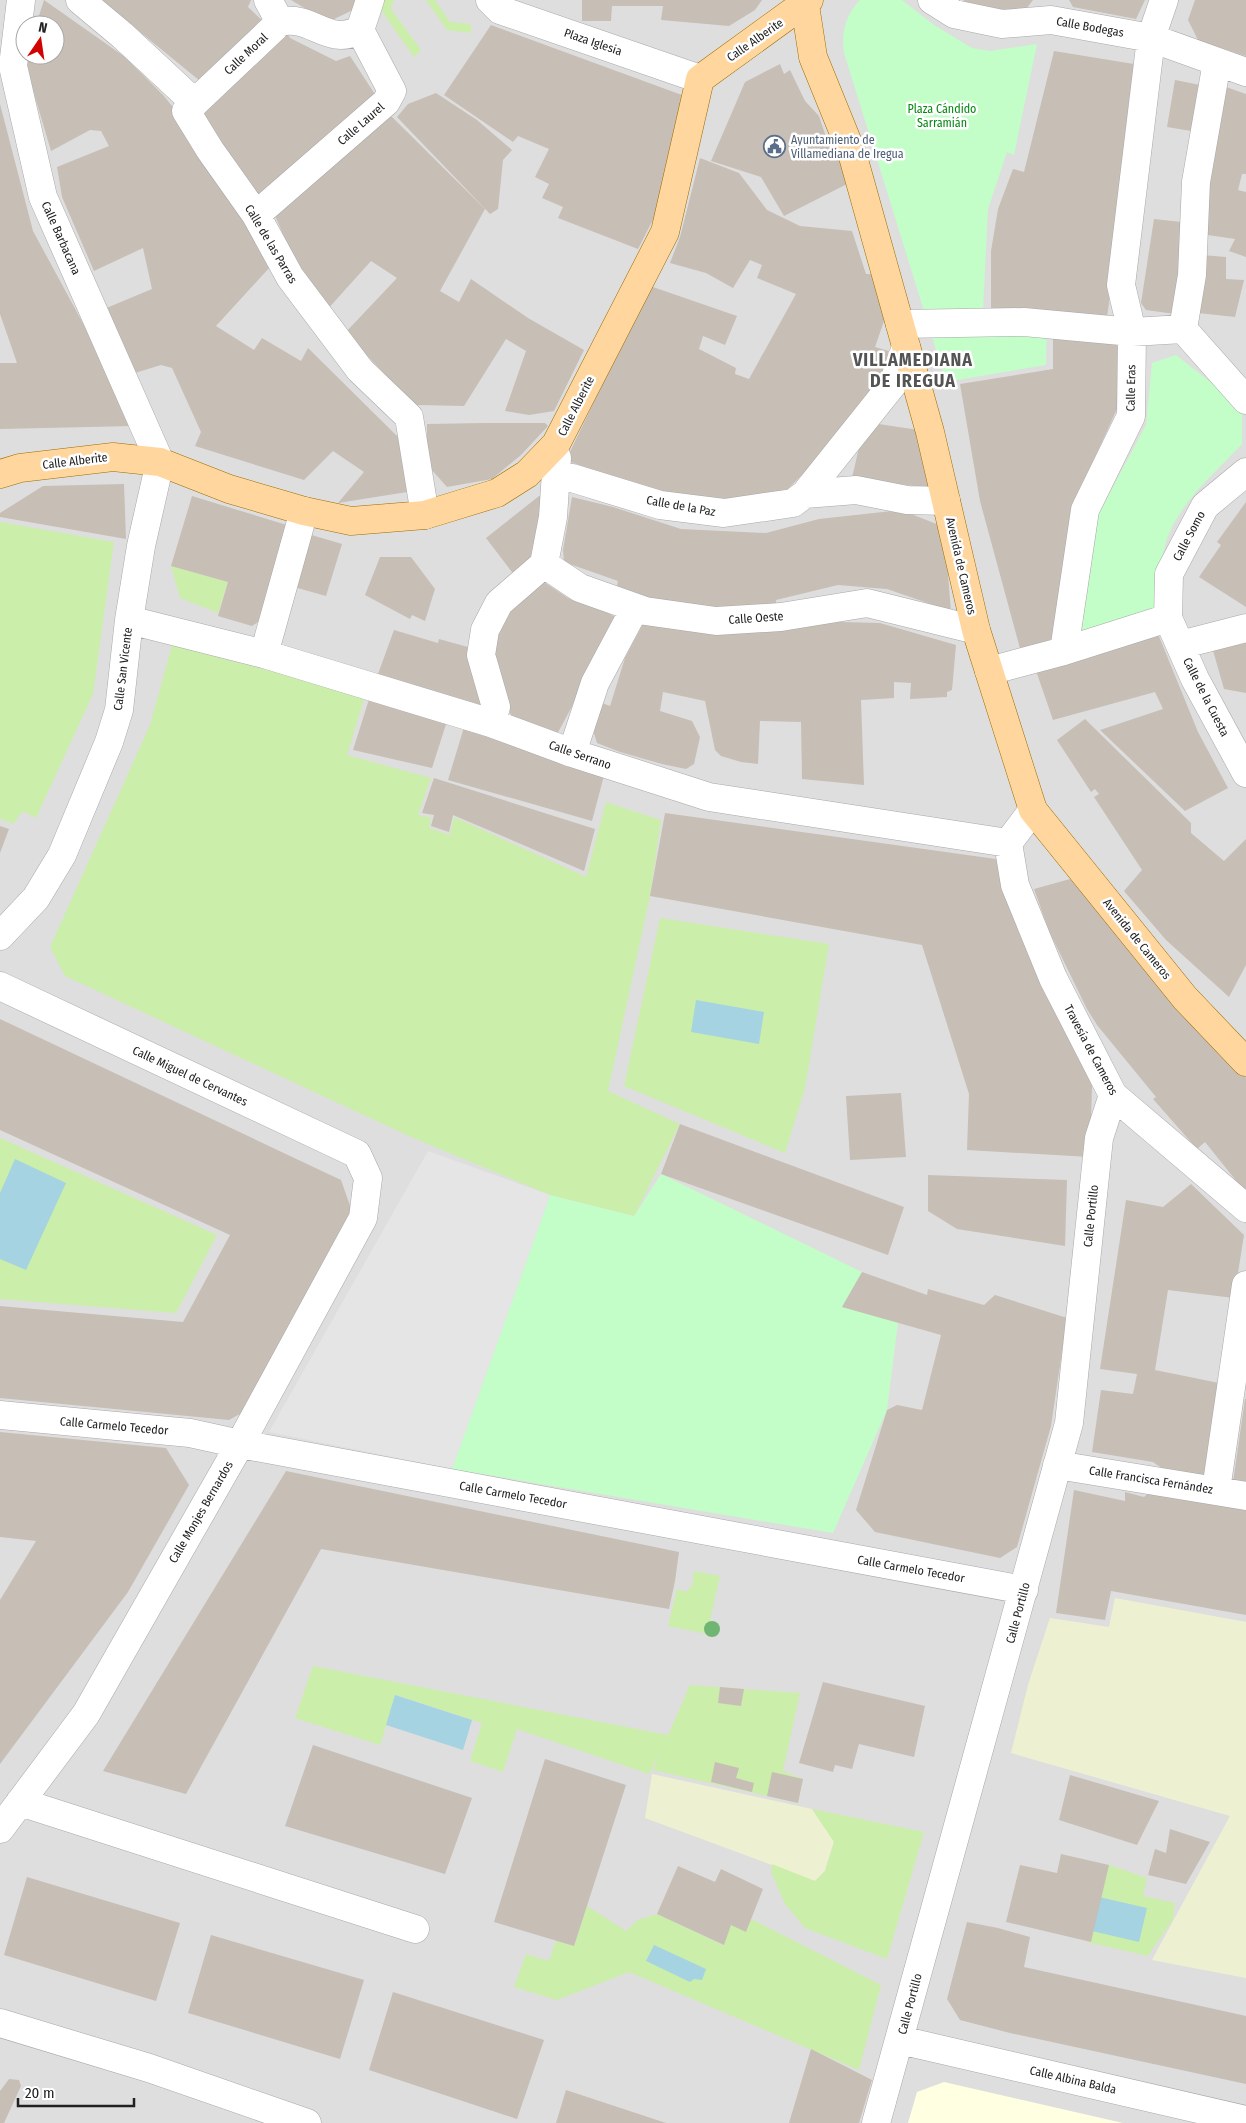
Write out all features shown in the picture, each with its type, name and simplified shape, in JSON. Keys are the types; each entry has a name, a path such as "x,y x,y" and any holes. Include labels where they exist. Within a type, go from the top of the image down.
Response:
{"main road":[{"name":"Calle Alberite","path":"0,474 20,468 113,457 160,462 229,489 304,512 351,521 425,515 497,493 528,474 556,444 665,232 700,79 807,2"},
{"name":"Avenida de Cameros","path":"807,2 812,57 852,153 930,432 976,630 1033,810 1186,998 1246,1062"}],"street":[{"name":"Calle Barbacana","path":"21,0 13,66 43,197 160,462"},
{"path":"80,0 122,35 194,102"},
{"path":"274,11 334,36 350,35 360,30 370,0"},
{"name":"Plaza Iglesia","path":"490,0 500,10 700,79"},
{"name":"Calle Bodegas","path":"932,0 954,14 1002,24 1051,20 1151,38 1246,72"},
{"name":"Calle Eras","path":"1064,651 1085,510 1132,416 1132,332 1121,285 1151,38 1164,0"},
{"name":"Calle Moral","path":"194,102 274,11"},
{"name":"Calle Laurel","path":"256,215 386,102 392,91 360,30"},
{"path":"1183,329 1192,275 1196,182 1217,62"},
{"name":"Calle de las Parras","path":"194,102 186,110 210,150 256,215 290,277 360,370 409,417 425,515"},
{"path":"903,336 1024,322 1132,332 1183,329"},
{"path":"1183,329 1246,400"},
{"name":"Calle de la Paz","path":"557,477 572,478 660,505 724,513 793,503 805,494 893,384 903,336"},
{"path":"491,723 496,707 481,655 484,630 498,603 544,564 553,518 557,477 556,444"},
{"name":"Calle San Vicente","path":"0,936 36,898 62,855 109,742 119,710 129,620 141,546 160,462"},
{"name":"Calle Somo","path":"1168,618 1169,574 1205,506 1246,472"},
{"name":"Calle de la Paz","path":"805,494 856,490 907,500 946,501"},
{"path":"264,654 304,512"},
{"name":"Calle Oeste","path":"544,564 580,588 645,612 716,621 781,617 867,603 976,630"},
{"path":"572,753 595,683 635,608"},
{"path":"989,671 1064,651 1168,618"},
{"name":"Calle de la Cuesta","path":"1168,618 1195,679 1246,774"},
{"name":"Calle Serrano","path":"129,620 264,654 491,723 572,753 709,797 1008,843"},
{"path":"1180,645 1246,628"},
{"path":"1008,843 1033,810"},
{"name":"Travesía de Cameros","path":"1008,843 1015,886 1053,978 1113,1094 1246,1208"},
{"name":"Calle Miguel de Cervantes","path":"0,986 357,1154 368,1178"},
{"name":"Calle Portillo","path":"876,2123 1069,1422 1099,1138 1113,1094"},
{"name":"Calle Monjes Bernardos","path":"0,1829 86,1714 240,1444 363,1218 368,1178"},
{"path":"1216,1490 1246,1285"},
{"name":"Calle Carmelo Tecedor","path":"0,1415 190,1433 240,1444 1024,1590"},
{"name":"Calle Francisca Fernández","path":"1057,1466 1246,1496"},
{"path":"20,1802 415,1928"},
{"path":"0,2023 149,2068 307,2123"},
{"name":"Calle Albina Balda","path":"900,2040 1246,2120"}],"shaded area":[{"path":"0,0 1246,0 1246,2123 0,2123"},
{"path":"428,1151 550,1195 452,1469 269,1432"},
{"path":"1115,1598 1246,1622 1246,1978 1152,1960 1230,1816 1011,1753 1028,1685 1050,1618 1109,1627"},
{"path":"652,1774 812,1809 834,1841 825,1871 815,1881 645,1818"},
{"path":"944,2082 1123,2123 908,2123 917,2092"}],"green space":[{"path":"384,0 394,0 391,9 421,50 414,57 381,10"},
{"path":"426,0 435,0 450,22 471,24 471,33 447,30"},
{"name":"Plaza Cándido Sarramián","path":"860,0 902,0 934,25 972,48 990,51 1037,44 1014,155 1007,152 988,209 983,311 1047,317 1046,365 946,382 845,56 843,41 845,26 851,12"},
{"path":"1176,355 1242,407 1242,444 1191,498 1174,523 1163,554 1157,612 1078,633 1099,513 1146,425 1152,363"},
{"path":"0,522 114,542 93,694 36,818 23,811 13,824 0,819"},
{"path":"171,566 228,582 218,613 180,598"},
{"path":"172,645 365,696 347,755 431,778 418,815 431,818 429,828 450,835 454,817 586,877 606,802 661,820 650,896 608,1091 680,1124 634,1216 550,1195 411,1137 65,976 50,947 150,725"},
{"path":"660,918 829,944 805,1088 785,1153 624,1086"},
{"path":"0,1138 217,1235 176,1313 0,1299"},
{"path":"661,1174 862,1272 842,1307 898,1322 887,1410 833,1533 452,1469 550,1195 634,1216"},
{"path":"694,1571 720,1576 707,1634 668,1626 677,1589 688,1592 689,1587 692,1587"},
{"path":"313,1666 668,1735 690,1685 800,1693 783,1771 803,1779 798,1803 653,1770 659,1754 649,1774 517,1729 503,1772 470,1761 482,1723 396,1695 380,1745 295,1718"},
{"path":"812,1809 924,1832 887,1959 805,1928 785,1904 771,1872 772,1864 815,1881 825,1871 834,1842"},
{"path":"1109,1865 1147,1878 1143,1896 1175,1903 1173,1919 1148,1956 1087,1942 1102,1866"},
{"path":"587,1906 626,1931 638,1920 657,1914 723,1945 731,1925 746,1931 751,1919 881,1985 859,2070 629,1972 557,2000 514,1987 526,1954 549,1961 556,1941 574,1946"}],"water":[{"path":"696,1000 764,1012 759,1044 691,1032"},
{"path":"15,1159 66,1183 26,1270 0,1259 0,1193"},
{"path":"395,1695 472,1720 463,1750 386,1725"},
{"path":"1099,1897 1147,1908 1139,1942 1092,1931"},
{"path":"654,1945 706,1969 702,1980 694,1979 690,1982 646,1961"}],"building":[{"path":"44,0 125,57 163,95 195,134 271,266 216,326 254,350 262,338 301,361 308,348 398,437 407,492 338,503 364,472 333,451 304,480 195,446 201,432 172,368 161,365 135,373 104,309 152,289 143,248 94,271 62,197 57,167 109,146 101,131 90,130 51,151 26,65 65,65 65,15 39,15"},
{"path":"101,0 251,0 248,7 267,25 200,81"},
{"path":"291,0 360,0 357,8 328,22"},
{"path":"582,0 762,0 755,10 729,26 661,20 663,6 612,6 611,21 582,21"},
{"path":"963,0 1033,0 1020,17 985,16"},
{"path":"1069,0 1145,0 1136,19 1073,7"},
{"path":"1195,0 1246,0 1246,56 1198,40 1188,20"},
{"path":"491,25 690,98 663,200 638,249 558,218 563,207 542,198 549,184 535,177 549,149 518,136 513,142 444,95"},
{"path":"287,33 290,38 336,61 350,56 378,99 256,204 195,117"},
{"path":"1054,51 1140,65 1107,318 1050,315 991,308 991,251 998,209 1013,169 1024,172"},
{"name":"Ayuntamiento de Villamediana de Iregua","path":"780,64 784,74 790,70 805,101 819,116 825,134 853,181 784,216 761,177 711,161 745,82"},
{"path":"1175,80 1205,86 1197,132 1167,127"},
{"path":"1226,87 1246,94 1246,174 1242,174 1238,190 1246,192 1246,257 1229,251 1235,239 1201,234 1205,188"},
{"path":"436,93 477,120 512,150 503,160 498,209 490,214 397,117 408,104"},
{"path":"0,104 33,231 111,375 133,426 0,429 0,363 17,363 0,314"},
{"path":"386,111 485,209 440,291 459,302 471,279 528,318 584,350 554,411 529,415 505,411 526,351 506,339 464,406 417,405 378,383 384,373 345,333 397,278 371,261 326,311 301,276 273,211"},
{"path":"700,158 739,173 767,210 800,226 852,231 866,274 879,274 885,318 875,347 892,352 870,409 848,428 784,493 723,503 640,489 566,460 650,286 737,316 725,345 703,336 699,349 736,368 735,374 749,379 796,294 757,278 762,265 750,260 733,288 706,273 670,263 680,237"},
{"path":"1154,219 1191,223 1175,314 1146,310 1141,303"},
{"path":"1202,255 1226,257 1226,279 1244,280 1235,317 1198,313"},
{"path":"1053,329 1123,345 1117,409 1072,508 1062,641 1021,652 980,501 960,384 1053,369"},
{"path":"865,422 919,430 930,493 915,486 899,484 898,491 851,482"},
{"path":"545,423 548,426 521,455 492,479 447,487 423,460 423,442 427,442 427,424"},
{"path":"124,484 126,539 0,517 0,513 43,486"},
{"path":"192,496 290,526 264,618 252,626 218,616 228,582 171,566"},
{"path":"539,496 551,498 543,547 518,580 486,538"},
{"path":"572,497 613,507 681,529 766,533 819,519 901,510 944,527 951,611 887,589 838,585 776,600 776,607 717,614 669,607 617,586 618,581 564,562 563,550"},
{"path":"1246,502 1246,607 1199,577 1221,545 1217,542"},
{"path":"308,534 342,544 326,596 294,587"},
{"path":"380,557 411,557 435,589 425,621 412,615 410,619 365,595"},
{"path":"538,578 568,598 604,611 619,619 555,738 511,716 490,648 511,606"},
{"path":"802,621 880,623 956,645 952,690 947,692 947,697 910,699 911,683 894,682 894,698 861,700 864,785 802,779 801,722 760,721 758,764 741,762 721,756 715,750 705,701 663,692 660,711 692,721 700,737 694,764 686,769 662,764 597,743 593,730 602,703 610,706 625,658 643,624"},
{"path":"1156,629 1198,732 1228,788 1185,811 1100,730 1163,709 1155,692 1053,720 1034,665"},
{"path":"394,630 438,643 439,639 475,649 485,701 481,706 378,674"},
{"path":"1246,643 1246,693 1224,689 1212,647"},
{"path":"371,693 448,718 432,768 353,750"},
{"path":"1085,719 1191,823 1191,833 1224,861 1246,839 1246,965 1229,997 1166,940 1124,891 1142,870 1094,797 1099,794 1095,789 1091,792 1057,740"},
{"path":"465,724 606,768 592,821 448,780"},
{"path":"434,778 595,829 584,871 453,815 449,832 431,826 434,815 422,813"},
{"path":"665,813 996,859 1092,1086 1090,1157 967,1150 969,1094 922,945 650,896"},
{"path":"0,826 9,829 0,853"},
{"path":"1070,879 1246,1078 1246,1193 1205,1142 1197,1149 1153,1099 1156,1097 1097,1025 1087,1009 1049,931 1034,889"},
{"path":"0,1019 341,1180 354,1217 247,1410 229,1420 0,1398 0,1306 183,1322 230,1235 0,1130"},
{"path":"901,1093 906,1157 850,1160 846,1096"},
{"path":"680,1124 904,1207 888,1255 661,1174"},
{"path":"928,1175 1067,1180 1065,1246 957,1229 928,1211"},
{"path":"1191,1184 1244,1235 1234,1298 1168,1290 1155,1370 1224,1384 1212,1479 1163,1469 1153,1462 1092,1452 1101,1390 1133,1394 1137,1374 1100,1369 1126,1200 1163,1207"},
{"path":"862,1272 927,1295 928,1289 984,1305 995,1295 1067,1318 1051,1426 1017,1547 1000,1558 875,1532 856,1510 887,1410 897,1405 922,1410 941,1335 842,1307"},
{"path":"1246,1399 1246,1485 1233,1482"},
{"path":"0,1432 166,1448 189,1485 128,1592 0,1764 0,1600 36,1541 0,1537"},
{"path":"286,1471 679,1552 669,1609 321,1549 186,1794 103,1771"},
{"path":"1153,1489 1246,1509 1246,1615 1111,1591 1105,1620 1056,1613 1074,1490 1125,1501 1125,1492 1144,1497"},
{"path":"823,1682 925,1706 914,1757 859,1744 852,1769 835,1765 833,1772 799,1763"},
{"path":"720,1687 744,1689 741,1706 718,1703"},
{"path":"313,1745 472,1798 445,1874 285,1826"},
{"path":"545,1759 626,1785 574,1946 494,1922"},
{"path":"715,1762 739,1768 736,1778 754,1783 752,1792 711,1782"},
{"path":"772,1772 803,1779 798,1803 767,1796"},
{"path":"1070,1775 1159,1801 1137,1845 1059,1820"},
{"path":"1170,1829 1210,1842 1186,1884 1148,1875 1155,1849 1166,1853"},
{"path":"1061,1854 1109,1865 1091,1942 1006,1922 1020,1865 1057,1873"},
{"path":"678,1866 715,1882 721,1869 763,1889 746,1932 731,1925 724,1945 657,1914"},
{"path":"27,1877 180,1923 156,2001 4,1955"},
{"path":"967,1922 1030,1937 1024,1967 1246,2016 1246,2084 1010,2033 960,2020 947,1999"},
{"path":"211,1935 364,1980 340,2059 188,2013"},
{"path":"393,1992 544,2040 517,2119 369,2070"},
{"path":"811,2049 872,2080 859,2123 789,2123"},
{"path":"9,2079 19,2080 21,2086 4,2123 0,2123 0,2091"},
{"path":"566,2090 666,2123 556,2123"}],"place":[{"name":"Ayuntamiento de Villamediana de Iregua","path":"775,147"}],"district":[{"name":"VILLAMEDIANA DE IREGUA","path":"913,370"}]}
